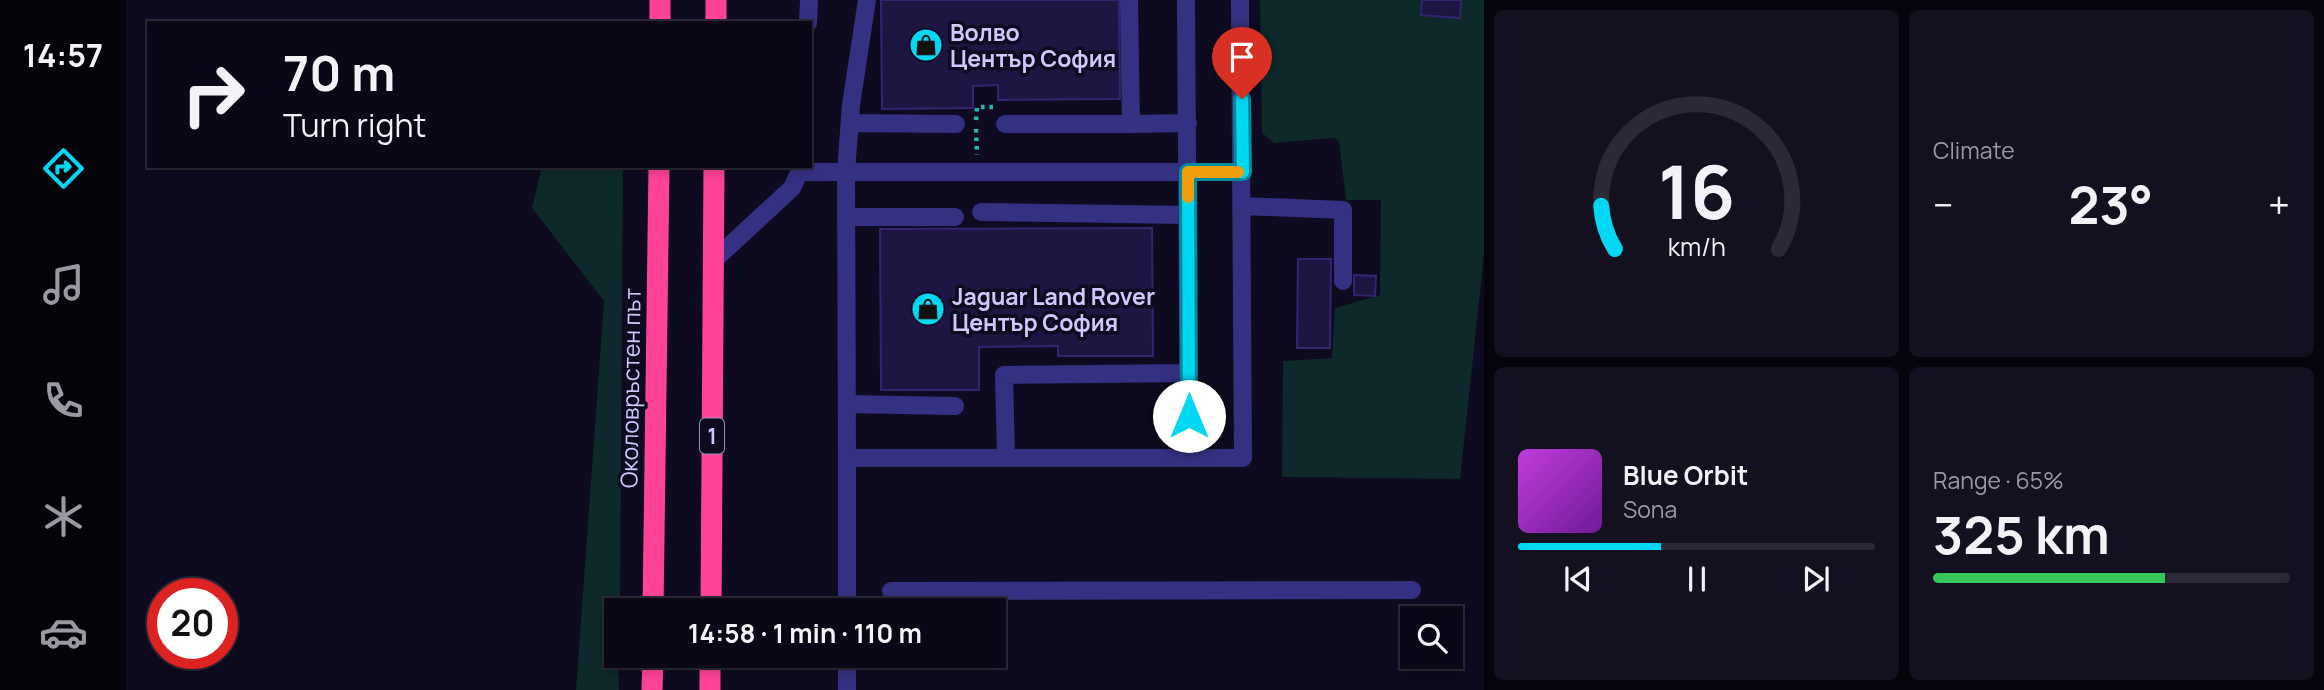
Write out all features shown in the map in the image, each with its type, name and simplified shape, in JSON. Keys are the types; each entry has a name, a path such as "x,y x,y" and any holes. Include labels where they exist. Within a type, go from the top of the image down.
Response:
{"highway":[{"path":"660,0 660,21"},
{"path":"716,0 716,21"},
{"name":"Околовръстен път","path":"653,598 659,168"},
{"name":"1","path":"710,598 715,168"},
{"path":"652,690 653,668"},
{"path":"710,668 710,690"}],"lane":[{"path":"808,21 809,0"},
{"path":"847,598 846,172 867,0"},
{"path":"1129,0 1131,124"},
{"path":"1186,0 1189,458"},
{"path":"847,458 1243,458 1240,0"},
{"path":"850,122 956,124"},
{"path":"1005,124 1188,123"},
{"path":"713,261 792,188 802,169 846,172 1243,172"},
{"path":"1243,206 1343,210 1343,281"},
{"path":"981,212 1188,215"},
{"path":"846,216 955,217"},
{"path":"1006,458 1004,375 1189,373"},
{"path":"847,404 955,406"},
{"path":"891,591 1412,590"},
{"path":"847,668 847,690"}],"green space":[{"path":"1260,0 1422,0 1460,17 1461,0 1484,0 1484,255 1460,479 1282,477 1283,361 1332,358 1335,308 1380,295 1381,200 1346,200 1339,141 1334,138 1274,143 1262,133"},
{"path":"542,168 623,168 620,598 604,598 604,668 618,668 619,690 576,690 604,301 532,208"}],"building":[{"path":"881,0 1119,0 1120,99 998,100 998,85 973,86 973,108 882,109"},
{"path":"1422,0 1461,0 1460,18 1421,15"},
{"path":"1152,228 1153,356 1058,356 1058,346 979,347 979,390 881,390 880,229"},
{"path":"1298,259 1331,259 1330,348 1297,348"},
{"path":"1354,275 1376,276 1375,296 1354,295"}],"slow traffic":[{"path":"1188,197 1188,172 1238,172"}],"place":[{"name":"Волво Център София","path":"926,45"},
{"name":"Jaguar Land Rover Център София","path":"928,309"}],"route":[{"path":"1189,416 1188,172 1243,172 1242,99"}]}
